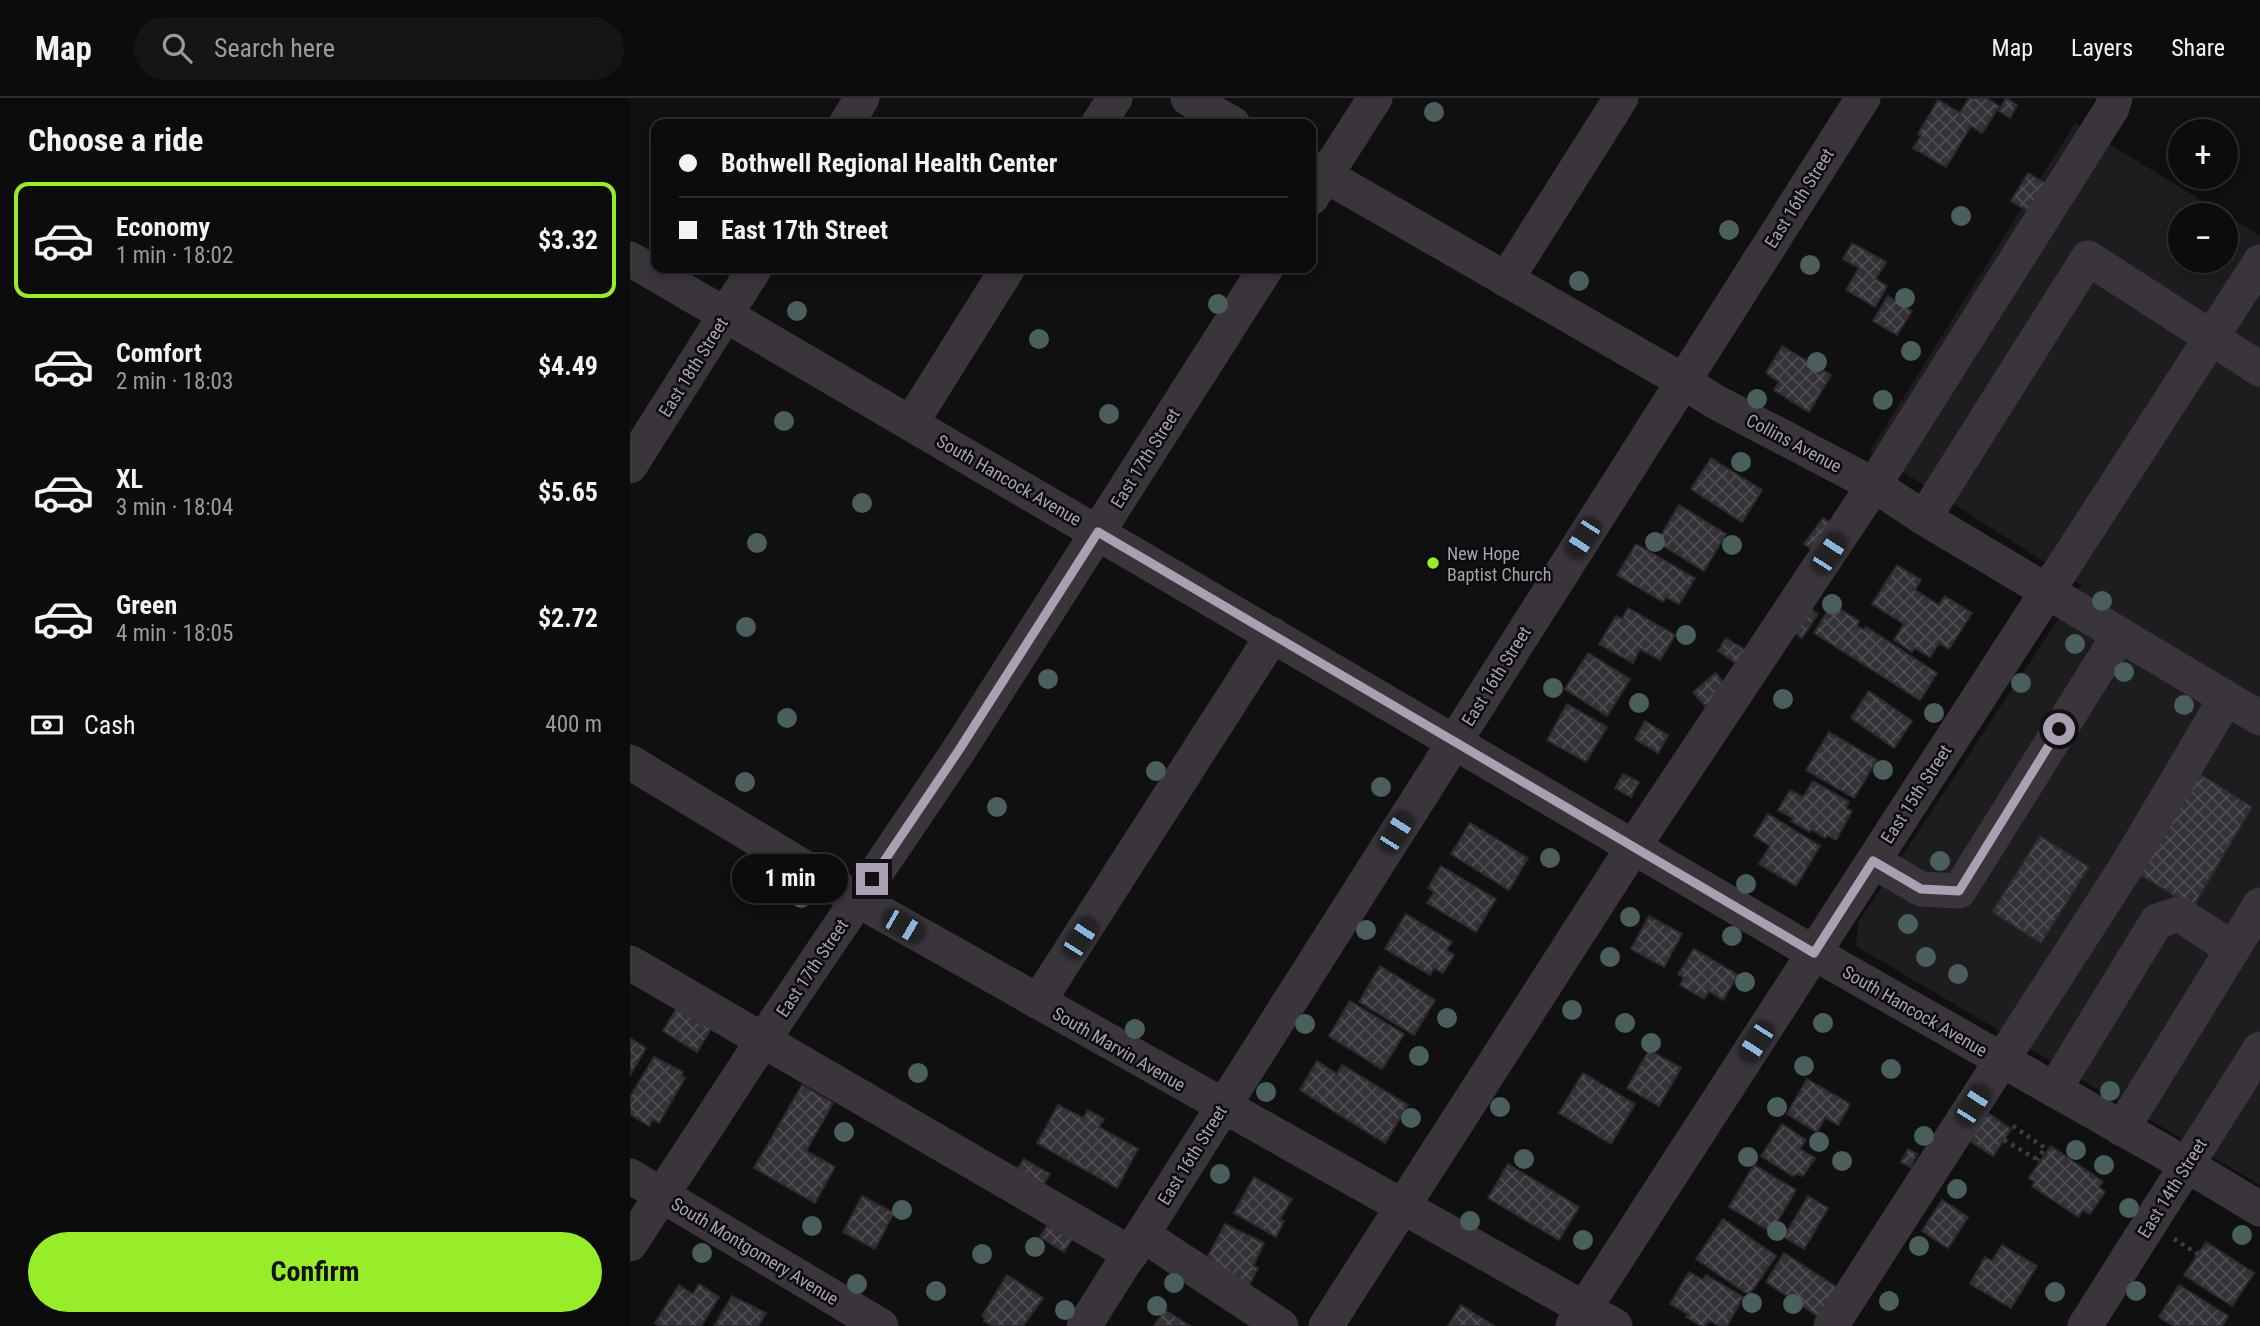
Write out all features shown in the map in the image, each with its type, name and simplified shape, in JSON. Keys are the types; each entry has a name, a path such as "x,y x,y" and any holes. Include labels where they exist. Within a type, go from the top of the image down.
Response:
{"street":[{"path":"849,119 862,98"},
{"path":"1101,119 1115,98"},
{"path":"1188,98 1224,119"},
{"path":"1316,180 1375,98"},
{"path":"1506,280 1621,98"},
{"name":"East 16th Street","path":"1084,1326 1863,98"},
{"path":"1326,1326 1634,846 1874,485 2112,108 2115,98"},
{"name":"Collins Avenue","path":"1316,180 1506,280 1714,401 1874,485 1924,518 2260,718"},
{"path":"1924,518 2088,258 2260,369"},
{"name":"South Hancock Avenue","path":"630,259 651,271"},
{"name":"East 15th Street","path":"1578,1317 2260,262"},
{"name":"South Hancock Avenue","path":"654,273 1814,953 2260,1209"},
{"name":"East 18th Street","path":"630,466 752,273"},
{"path":"911,423 1005,273"},
{"name":"East 17th Street","path":"630,1244 763,1040 959,750 1263,273"},
{"path":"1038,1002 1273,635"},
{"path":"1873,861 1921,889 1959,891 2119,635"},
{"path":"1831,1326 2128,864 2226,698"},
{"name":"South Marvin Avenue","path":"630,762 858,900 1401,1208 1578,1317 1615,1326"},
{"path":"2122,1129 2260,905"},
{"path":"2054,1090 2157,921 2179,914 2233,949"},
{"path":"630,963 763,1040 1137,1244 1281,1326"},
{"name":"East 14th Street","path":"2085,1326 2260,1049"},
{"name":"South Montgomery Avenue","path":"630,1176 881,1326"}],"path":[{"path":"2004,1139 2039,1161 2045,1148 2013,1126"},
{"path":"2167,1235 2197,1254"}],"shaded area":[{"path":"2075,123 2168,180 2168,189 2183,189 2206,203 2168,203 2168,273 2238,273 2238,222 2260,236 2260,1185 1856,946 1859,921 2081,585 1870,451"}],"building":[{"path":"1969,98 1986,98 1999,106 1982,133 1971,126 1946,167 1913,148 1938,100 1960,113"},
{"path":"2006,98 2017,105 2010,118 1999,111"},
{"path":"2028,173 2048,185 2031,213 2011,201"},
{"path":"1852,243 1886,262 1876,279 1887,286 1875,307 1846,290 1859,268 1843,259"},
{"path":"1888,296 1912,311 1897,335 1873,321"},
{"path":"1782,346 1831,375 1809,412 1774,390 1779,382 1766,373"},
{"path":"1711,458 1762,490 1742,522 1691,489"},
{"path":"1679,505 1726,534 1704,571 1657,542"},
{"path":"1823,518 1836,526 1817,553 1804,544"},
{"path":"1636,544 1695,578 1679,604 1666,597 1663,602 1617,575"},
{"path":"1897,565 1921,580 1915,590 1939,605 1945,596 1972,613 1949,649 1939,643 1930,657 1914,648 1912,652 1894,640 1904,624 1872,604"},
{"path":"1800,602 1818,614 1802,638 1785,626"},
{"path":"1832,604 1859,621 1857,626 1864,630 1866,627 1937,673 1920,700 1814,633"},
{"path":"1628,608 1675,635 1660,660 1640,649 1633,663 1599,644 1616,616 1622,619"},
{"path":"1726,638 1747,651 1739,665 1718,651"},
{"path":"1588,653 1630,679 1607,716 1565,689"},
{"path":"1716,673 1729,689 1706,707 1693,692"},
{"path":"1869,691 1912,721 1894,748 1851,718"},
{"path":"1567,704 1607,727 1586,762 1547,740"},
{"path":"1645,721 1668,735 1658,753 1635,739"},
{"path":"1829,732 1877,760 1854,798 1806,770"},
{"path":"1623,774 1639,782 1631,797 1615,788"},
{"path":"2200,774 2252,807 2193,907 2139,874"},
{"path":"1813,781 1849,802 1846,808 1852,811 1836,840 1827,835 1825,838 1811,829 1810,832 1778,810 1790,790 1803,797"},
{"path":"1768,814 1820,846 1796,886 1759,864 1770,846 1754,836"},
{"path":"1470,823 1528,858 1509,890 1451,854"},
{"path":"2040,836 2089,867 2041,943 1992,912"},
{"path":"1441,866 1496,899 1476,932 1427,903 1434,892 1428,888"},
{"path":"1406,914 1452,942 1446,950 1454,955 1443,973 1434,968 1430,975 1385,949"},
{"path":"1649,916 1682,934 1664,967 1631,949"},
{"path":"1694,949 1738,975 1723,1000 1709,991 1704,999 1680,985 1684,978 1678,974"},
{"path":"1380,966 1435,1000 1414,1035 1359,1002"},
{"path":"681,1001 715,1022 697,1052 663,1031"},
{"path":"1350,1001 1404,1034 1382,1069 1329,1036"},
{"path":"630,1038 646,1048 630,1075"},
{"path":"1649,1050 1681,1068 1659,1106 1627,1088"},
{"path":"654,1057 683,1072 681,1076 685,1078 659,1123 653,1119 649,1126 630,1114 630,1097"},
{"path":"1317,1061 1337,1074 1342,1065 1408,1105 1385,1143 1300,1090"},
{"path":"1583,1073 1635,1104 1611,1144 1559,1113"},
{"path":"1807,1079 1850,1104 1838,1125 1825,1117 1817,1132 1787,1114"},
{"path":"802,1085 833,1103 806,1151 835,1167 815,1203 754,1168"},
{"path":"1058,1105 1083,1118 1088,1110 1104,1119 1099,1127 1138,1149 1117,1188 1037,1143"},
{"path":"1985,1111 2011,1129 1993,1156 1967,1139"},
{"path":"1782,1124 1806,1140 1800,1149 1815,1158 1803,1176 1793,1176 1761,1156"},
{"path":"2051,1146 2103,1182 2099,1187 2105,1192 2090,1214 2083,1210 2078,1217 2032,1186 2035,1182 2029,1178"},
{"path":"1908,1149 1917,1154 1911,1167 1901,1162"},
{"path":"1024,1159 1050,1174 1039,1191 1013,1176"},
{"path":"1508,1164 1579,1207 1559,1240 1488,1198"},
{"path":"1754,1165 1796,1190 1771,1232 1729,1207"},
{"path":"1254,1177 1292,1199 1280,1219 1284,1221 1276,1237 1234,1213"},
{"path":"862,1196 894,1213 875,1249 843,1232"},
{"path":"1808,1196 1828,1208 1804,1249 1784,1237"},
{"path":"1942,1200 1968,1217 1948,1248 1922,1231"},
{"path":"1052,1218 1076,1233 1064,1252 1040,1237"},
{"path":"1723,1219 1776,1256 1749,1295 1696,1259"},
{"path":"1225,1224 1264,1243 1253,1266 1258,1268 1247,1290 1202,1267"},
{"path":"2206,1242 2254,1273 2232,1306 2184,1275"},
{"path":"2002,1245 2037,1266 2011,1308 1970,1284 1985,1257 1992,1261"},
{"path":"1784,1253 1838,1288 1819,1317 1766,1282"},
{"path":"1689,1272 1703,1280 1706,1275 1743,1297 1727,1326 1719,1326 1709,1320 1705,1326 1701,1326 1686,1317 1688,1314 1670,1304"},
{"path":"1007,1275 1043,1298 1023,1326 992,1326 984,1321 982,1316"},
{"path":"699,1284 719,1297 701,1326 659,1326 655,1323 679,1285 693,1294"},
{"path":"2179,1285 2228,1316 2222,1326 2174,1326 2159,1317"},
{"path":"732,1296 766,1313 758,1326 714,1326"},
{"path":"1461,1305 1493,1325 1495,1326 1448,1326"},
{"path":"1165,1310 1190,1326 1154,1326"}],"place":[{"name":"New Hope Baptist Church","path":"1433,563"}],"route":[{"path":"872,879 959,750 1098,532 1814,953 1873,861 1921,889 1959,891 2059,729"}]}
